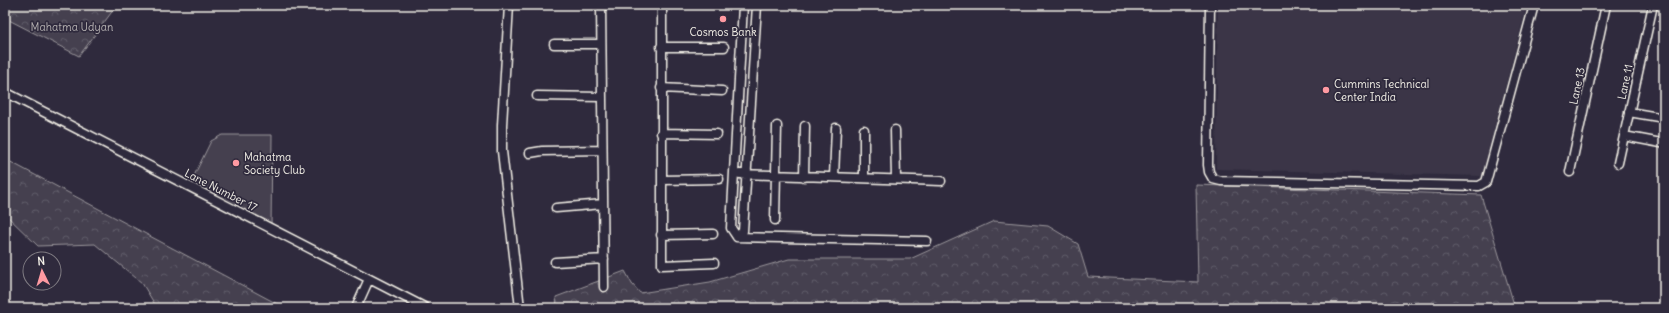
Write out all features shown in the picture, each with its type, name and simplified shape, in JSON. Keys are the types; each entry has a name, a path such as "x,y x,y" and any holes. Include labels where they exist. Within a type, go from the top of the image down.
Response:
{"street":[{"path":"509,5 502,151 520,308"},
{"path":"601,5 604,287"},
{"path":"662,5 662,265 714,263"},
{"path":"737,237 731,228 743,5"},
{"path":"737,237 743,230 745,175 757,5"},
{"path":"1210,5 1208,165 1209,172 1213,179 1221,181 1480,186 1486,182 1534,5"},
{"name":"Lane 13","path":"1570,172 1606,5"},
{"name":"Lane 11","path":"1618,163 1653,5"},
{"path":"554,44 601,44"},
{"path":"661,47 724,47"},
{"path":"740,62 753,62"},
{"path":"661,88 722,91"},
{"name":"Lane Number 17","path":"5,92 426,308"},
{"path":"537,96 602,97"},
{"path":"1629,112 1664,118"},
{"path":"775,220 777,126"},
{"path":"804,126 804,176"},
{"path":"834,177 836,128"},
{"path":"864,130 864,178"},
{"path":"895,130 896,179"},
{"path":"661,133 717,134"},
{"path":"1624,136 1661,143"},
{"path":"530,153 542,151 602,150"},
{"path":"734,174 941,181"},
{"path":"662,180 719,180"},
{"path":"556,208 603,204"},
{"path":"662,235 713,234"},
{"path":"737,237 927,241"},
{"path":"554,262 604,259"},
{"path":"356,308 369,279"}],"shaded area":[{"path":"1218,5 1527,5 1482,176 1216,169"}],"green space":[{"name":"Mahatma Udyan","path":"5,5 117,5 79,56 5,18"},
{"name":"Mahatma Society Club","path":"222,135 272,135 271,226 190,184 211,141"},
{"path":"5,159 285,308 157,308 142,283 95,244 38,246 5,214"},
{"path":"1196,185 1481,195 1515,308 557,308 556,297 625,271 632,284 640,293 710,282 789,259 910,259 994,221 1048,226 1078,244 1088,277 1198,282"}],"place":[{"name":"Cosmos Bank","path":"723,19"},
{"name":"Cummins Technical Center India","path":"1326,90"},
{"name":"Mahatma Society Club","path":"236,163"}]}
